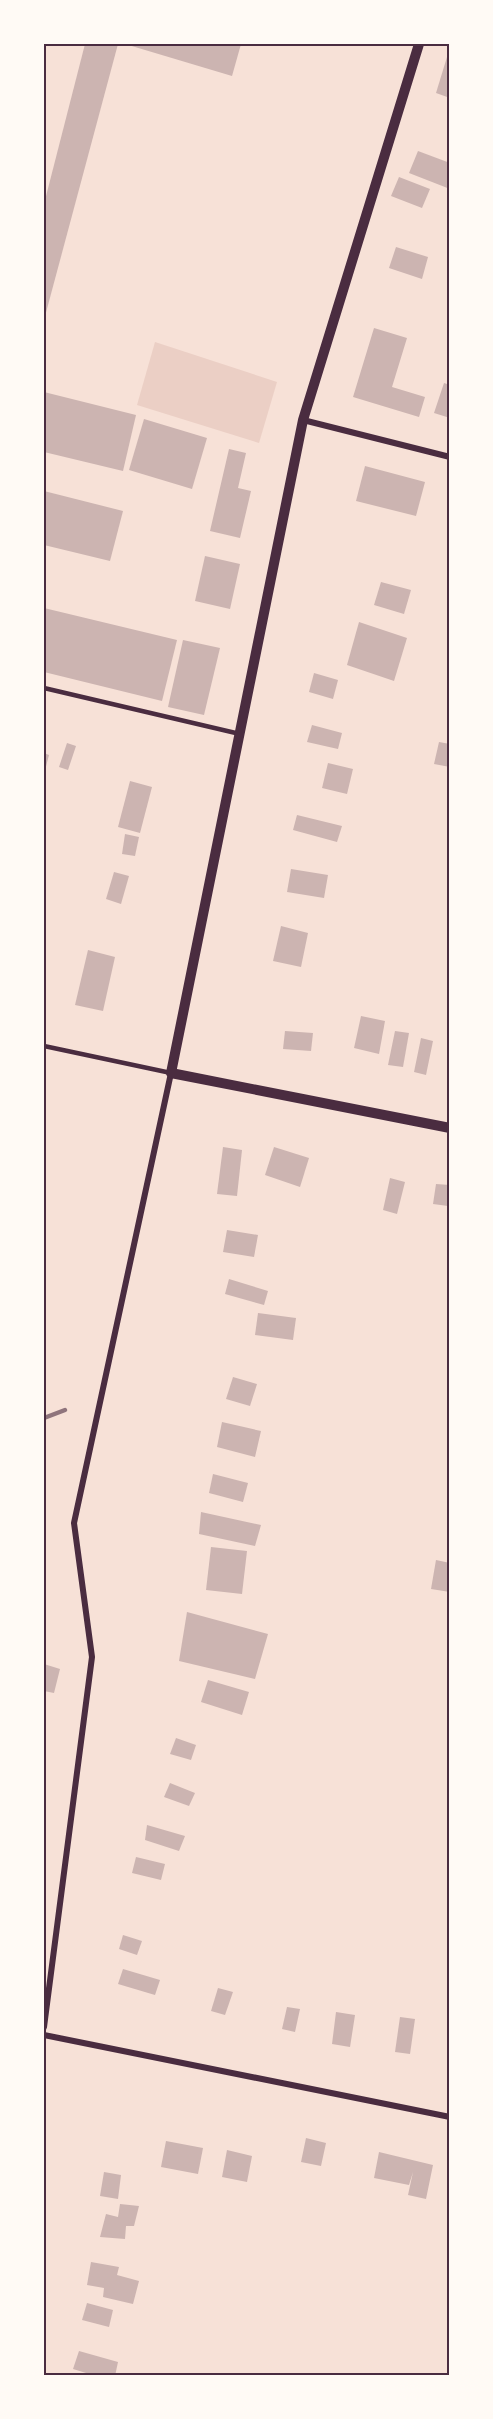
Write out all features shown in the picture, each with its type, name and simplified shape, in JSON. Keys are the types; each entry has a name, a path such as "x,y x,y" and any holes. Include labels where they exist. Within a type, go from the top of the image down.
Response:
{"street":[{"path":"44,2027 92,1657 75,1524 171,1073 303,420 419,44"},
{"path":"303,420 450,457"},
{"path":"171,1073 450,1128"},
{"path":"44,2035 450,2117"}],"lane":[{"path":"44,688 240,734"},
{"path":"44,1046 171,1073"}],"shaded area":[{"path":"155,342 277,382 259,443 137,405"}],"building":[{"path":"85,44 118,44 44,320 44,204"},
{"path":"125,44 241,44 232,76"},
{"path":"447,57 450,57 450,98 436,93"},
{"path":"418,151 450,163 450,189 409,173"},
{"path":"399,177 430,189 422,208 391,196"},
{"path":"396,247 428,257 422,279 389,268"},
{"path":"374,328 407,338 392,387 425,397 419,417 353,397"},
{"path":"444,383 450,385 450,418 434,413"},
{"path":"44,392 136,415 123,471 44,452"},
{"path":"144,419 207,438 192,489 129,470"},
{"path":"229,449 246,453 238,488 251,491 240,538 210,531"},
{"path":"365,466 425,482 416,516 356,501"},
{"path":"44,491 123,511 110,561 44,545"},
{"path":"205,556 240,564 230,609 195,601"},
{"path":"381,582 411,590 404,614 374,605"},
{"path":"44,608 177,640 162,701 44,672"},
{"path":"359,622 407,638 394,681 347,665"},
{"path":"183,640 220,648 204,715 168,707"},
{"path":"314,673 338,680 333,699 309,692"},
{"path":"312,725 342,733 338,749 307,742"},
{"path":"439,742 450,744 450,767 434,764"},
{"path":"67,743 76,746 68,770 59,767"},
{"path":"44,753 49,755 44,774"},
{"path":"328,763 353,769 347,794 322,788"},
{"path":"130,781 152,787 140,833 118,827"},
{"path":"297,815 342,826 337,842 293,830"},
{"path":"125,834 139,837 135,856 122,854"},
{"path":"291,869 328,875 324,898 287,892"},
{"path":"114,872 129,876 121,904 106,899"},
{"path":"281,926 308,933 301,967 273,961"},
{"path":"88,950 115,957 103,1011 75,1005"},
{"path":"361,1016 385,1021 379,1054 354,1048"},
{"path":"285,1031 313,1033 311,1051 283,1049"},
{"path":"395,1031 409,1033 403,1067 388,1065"},
{"path":"421,1038 433,1041 426,1075 414,1072"},
{"path":"223,1147 242,1150 237,1196 217,1194"},
{"path":"274,1147 309,1158 300,1187 265,1175"},
{"path":"390,1178 405,1182 397,1214 383,1210"},
{"path":"436,1184 450,1185 448,1206 433,1204"},
{"path":"227,1230 258,1235 254,1257 223,1252"},
{"path":"229,1279 268,1291 264,1305 225,1294"},
{"path":"258,1313 296,1318 293,1340 255,1335"},
{"path":"233,1377 257,1384 250,1406 226,1399"},
{"path":"222,1422 261,1431 255,1457 217,1447"},
{"path":"213,1474 248,1483 243,1502 209,1493"},
{"path":"201,1512 261,1525 255,1546 199,1534"},
{"path":"211,1547 247,1551 242,1594 206,1590"},
{"path":"436,1560 450,1563 450,1592 431,1589"},
{"path":"187,1612 268,1634 255,1679 179,1661"},
{"path":"44,1664 60,1669 54,1693 44,1691"},
{"path":"208,1680 249,1692 242,1715 201,1702"},
{"path":"176,1738 196,1745 191,1760 170,1754"},
{"path":"170,1783 195,1793 189,1806 164,1797"},
{"path":"147,1825 185,1836 179,1851 145,1840"},
{"path":"136,1857 165,1864 161,1880 132,1873"},
{"path":"123,1935 142,1941 137,1955 119,1949"},
{"path":"123,1969 160,1980 155,1995 118,1984"},
{"path":"218,1988 233,1992 225,2015 211,2011"},
{"path":"287,2007 300,2009 295,2032 282,2029"},
{"path":"336,2012 355,2015 350,2047 332,2044"},
{"path":"400,2017 415,2019 410,2054 395,2052"},
{"path":"306,2138 326,2143 321,2166 301,2162"},
{"path":"166,2141 203,2148 198,2174 161,2167"},
{"path":"227,2150 252,2156 247,2182 222,2177"},
{"path":"379,2152 433,2165 426,2199 408,2195 413,2172 409,2185 374,2178"},
{"path":"104,2172 121,2175 118,2199 100,2196"},
{"path":"120,2204 139,2206 134,2226 126,2226 125,2239 100,2237 106,2214 118,2217"},
{"path":"91,2262 119,2267 117,2275 139,2281 133,2304 103,2297 104,2288 87,2285"},
{"path":"87,2303 113,2310 109,2327 82,2320"},
{"path":"79,2351 118,2362 115,2376 96,2376 73,2369"}],"railway":[{"path":"44,1418 65,1410"}]}
